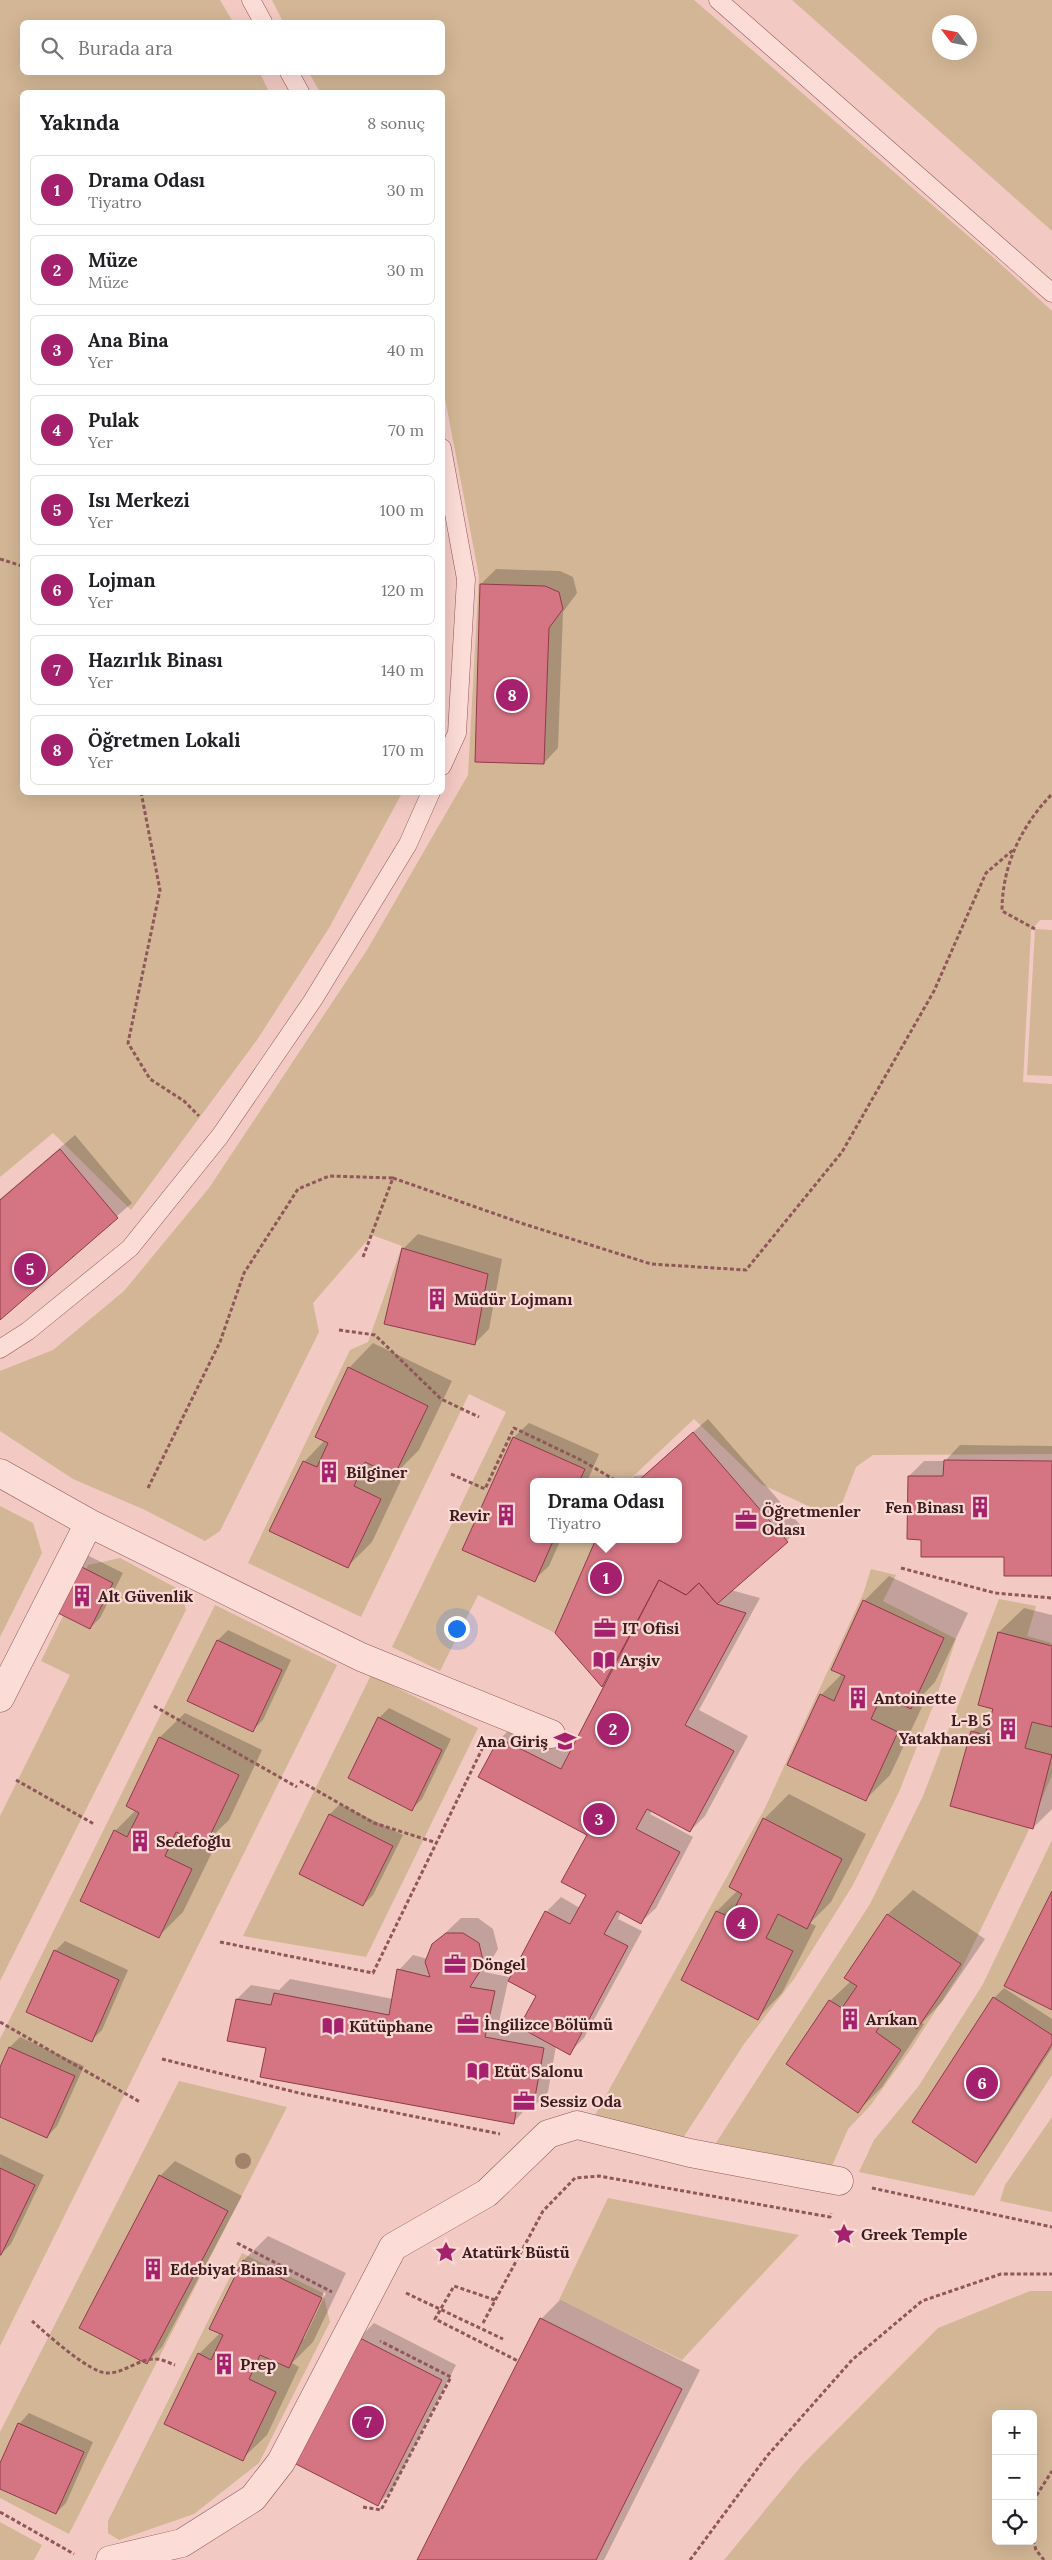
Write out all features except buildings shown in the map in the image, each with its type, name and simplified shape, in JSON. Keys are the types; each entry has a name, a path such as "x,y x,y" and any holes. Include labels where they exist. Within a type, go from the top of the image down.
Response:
{"street":[{"path":"0,1473 89,1523 361,1657 551,1734"},
{"path":"0,1698 89,1523"},
{"path":"110,2560 182,2543 253,2498 281,2462 392,2247 487,2193 548,2134 577,2125 690,2153 839,2181"}],"lane":[{"path":"251,0 262,20"},
{"path":"718,0 831,97 1052,293"},
{"path":"291,75 299,90"},
{"path":"445,464 466,580 457,733 445,759"},
{"path":"0,1349 28,1331 130,1248 220,1136 313,1000 408,844 430,795"}],"path":[{"path":"0,559 20,565"},
{"path":"1035,929 1002,911 1002,888 1013,850 1041,805 1052,794"},
{"path":"142,795 160,890 128,1043 150,1079 184,1101 220,1136"},
{"path":"148,1488 220,1342 244,1273 298,1189 328,1176 392,1178 524,1224 651,1264 746,1270 842,1152 934,991 986,873 1013,850"},
{"path":"363,1257 392,1178"},
{"path":"339,1330 375,1335 441,1400 478,1417"},
{"path":"451,1474 486,1489 514,1428 583,1461 611,1478"},
{"path":"901,1568 994,1593 1052,1598"},
{"path":"154,1706 297,1787"},
{"path":"220,1942 373,1973 499,1713"},
{"path":"16,1780 94,1824"},
{"path":"300,1781 374,1823 437,1843"},
{"path":"0,2022 140,2102"},
{"path":"162,2058 299,2093 502,2134"},
{"path":"483,2323 543,2211 576,2178 599,2176 830,2217 839,2181 1052,2227"},
{"path":"236,2244 334,2294"},
{"path":"690,2560 767,2456 852,2360 922,2301 1001,2274 1052,2274"},
{"path":"495,2300 454,2286 435,2319 518,2361"},
{"path":"441,2310 503,2339"},
{"path":"32,2321 86,2364 106,2374 156,2359 175,2365"},
{"path":"351,2326 451,2377 381,2510 363,2507"},
{"path":"1034,2500 1052,2471"},
{"path":"0,2512 74,2554"},
{"path":"1034,2545 1044,2560"}],"shaded area":[{"path":"0,0 220,0 232,20 20,20 20,75 261,75 268,90 20,90 20,795 401,795 329,928 257,1040 131,1210 53,1133 0,1177"},
{"path":"272,0 694,0 995,259 1052,311 1052,920 1040,920 1031,931 1023,1082 1052,1084 1052,1454 873,1455 856,1467 836,1519 761,1484 694,1419 631,1478 530,1478 530,1543 594,1543 555,1633 478,1595 440,1671 392,1647 506,1412 469,1394 361,1617 248,1563 350,1350 368,1342 402,1246 372,1235 313,1303 319,1332 220,1531 205,1541 145,1510 73,1479 0,1431 0,1371 53,1350 124,1291 209,1188 367,950 468,775 479,576 445,398 445,90 319,90 310,75 445,75 445,20 282,20"},
{"path":"792,0 1052,0 1052,231"},
{"path":"1035,929 1052,930 1052,1076 1027,1075"},
{"path":"0,1506 33,1523 42,1553 0,1637"},
{"path":"120,1558 180,1590 186,1610 0,1981 0,1816 70,1675 41,1661 88,1565"},
{"path":"871,1569 896,1575 883,1601 956,1639 935,1701 899,1792 853,1885 794,1979 744,2044 683,2138 594,2117 765,1808 863,1594"},
{"path":"999,1599 1036,1606 1027,1636 1052,1643 1052,1775 1026,1836 960,1972 911,2049 870,2106 848,2129 832,2166 716,2143 870,1904 923,1796"},
{"path":"215,1605 337,1665 0,2346 0,2039"},
{"path":"371,1675 478,1728 366,1957 243,1936"},
{"path":"1052,1840 1052,2075 974,2196 859,2172 874,2140 918,2087 983,1984"},
{"path":"179,2081 287,2107 69,2534 0,2498 0,2432"},
{"path":"1052,2117 1052,2212 1000,2201 1005,2185"},
{"path":"608,2198 799,2235 682,2360 559,2300"},
{"path":"242,2253 323,2293 330,2322 259,2463 194,2514 119,2540 108,2533 108,2521"},
{"path":"1030,2291 1052,2291 1052,2560 724,2560 803,2464 938,2328"},
{"path":"0,2522 42,2545 34,2560 0,2560"}],"place":[{"name":"Öğretmen Lokali","path":"512,695"},
{"name":"Isı Merkezi","path":"30,1269"},
{"name":"Müdür Lojmanı","path":"437,1299"},
{"name":"Bilginer","path":"329,1472"},
{"name":"Fen Binası","path":"980,1507"},
{"name":"Revir","path":"506,1515"},
{"name":"Öğretmenler Odası","path":"746,1520"},
{"name":"Drama Odası","path":"606,1578"},
{"name":"Alt Güvenlik","path":"82,1596"},
{"name":"IT Ofisi","path":"605,1628"},
{"name":"Arşiv","path":"604,1660"},
{"name":"Antoinette","path":"858,1698"},
{"name":"Müze","path":"613,1729"},
{"name":"L-B 5 Yatakhanesi","path":"1008,1729"},
{"name":"Ana Giriş","path":"565,1741"},
{"name":"Ana Bina","path":"599,1819"},
{"name":"Sedefoğlu","path":"140,1841"},
{"name":"Pulak","path":"742,1923"},
{"name":"Döngel","path":"455,1964"},
{"name":"Arıkan","path":"850,2019"},
{"name":"İngilizce Bölümü","path":"468,2024"},
{"name":"Kütüphane","path":"333,2026"},
{"name":"Etüt Salonu","path":"478,2071"},
{"name":"Lojman","path":"982,2083"},
{"name":"Sessiz Oda","path":"524,2101"},
{"name":"Greek Temple","path":"844,2234"},
{"name":"Atatürk Büstü","path":"446,2252"},
{"name":"Edebiyat Binası","path":"153,2269"},
{"name":"Prep","path":"224,2364"},
{"name":"Hazırlık Binası","path":"368,2422"}]}
